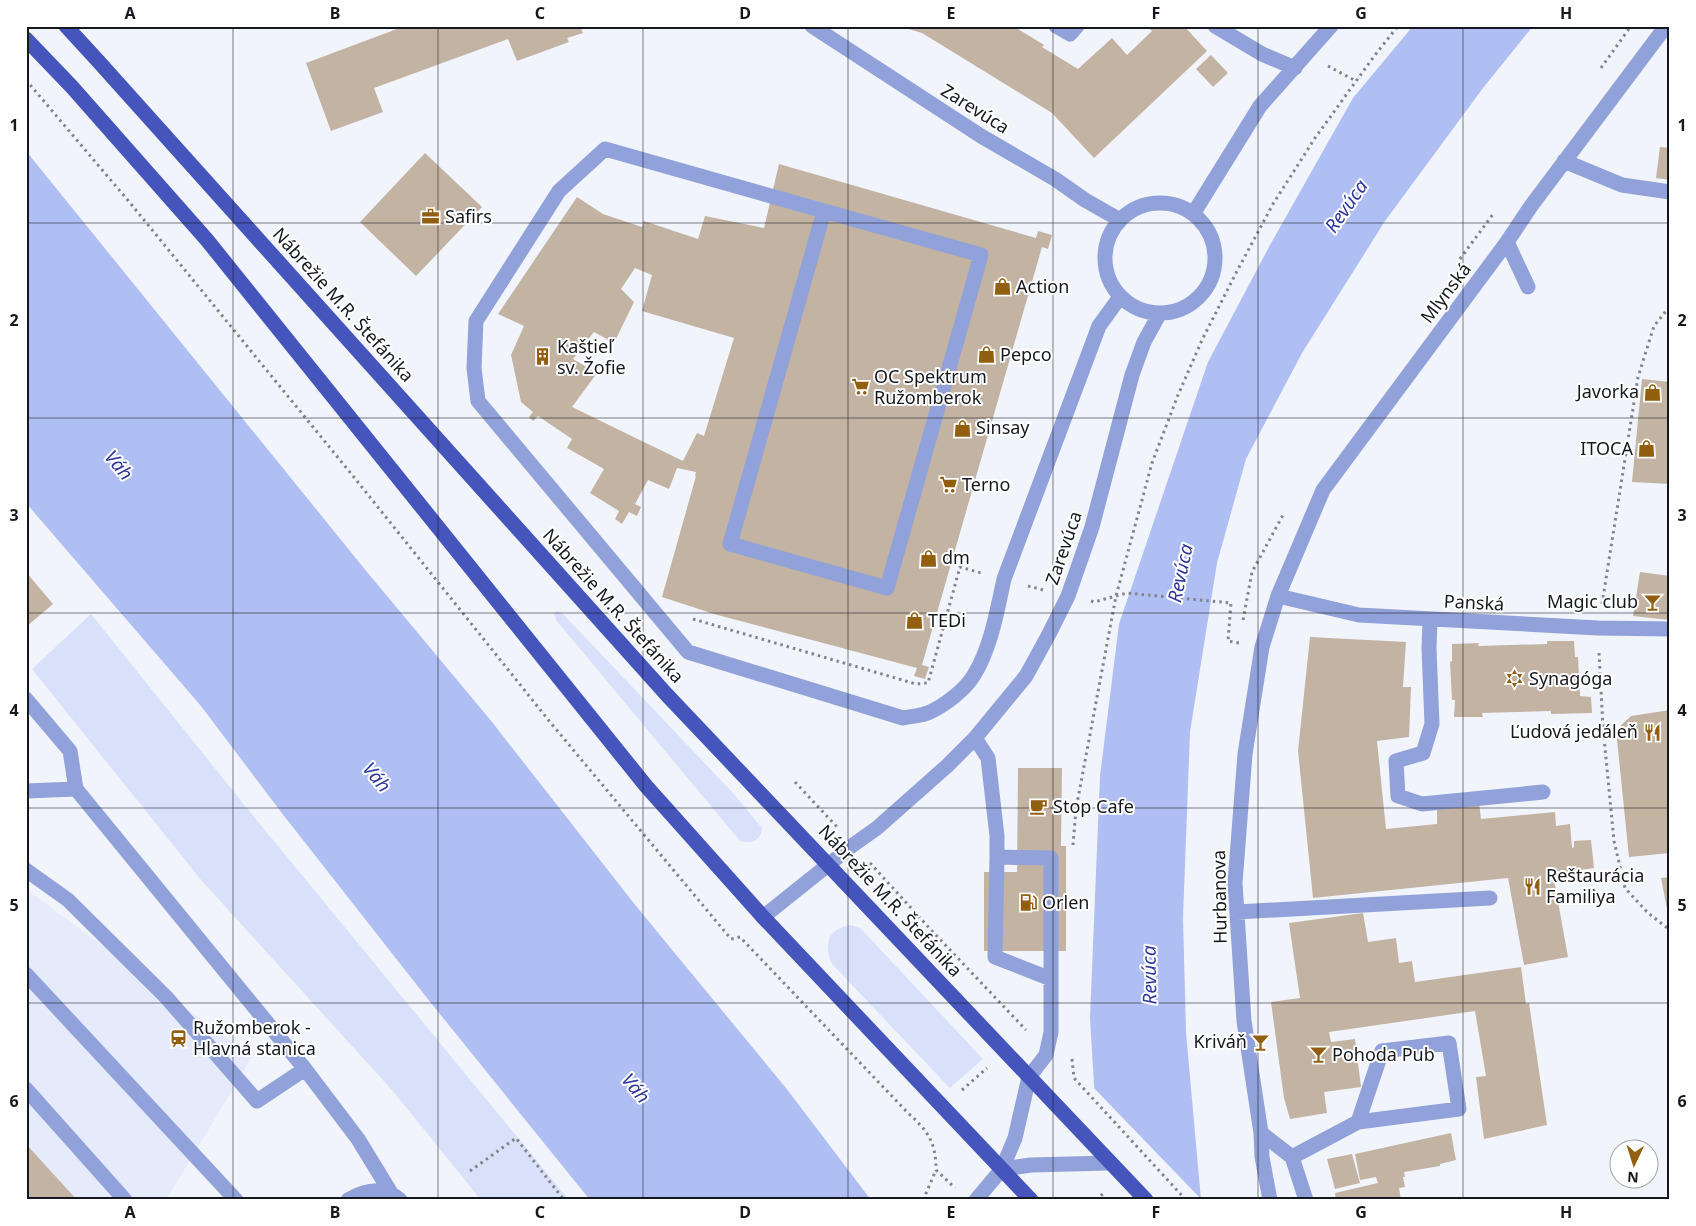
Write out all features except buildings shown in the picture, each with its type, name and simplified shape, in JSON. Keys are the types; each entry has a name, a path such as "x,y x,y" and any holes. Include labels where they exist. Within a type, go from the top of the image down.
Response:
{"main road":[{"name":"Nábrežie M.R. Štefánika","path":"66,26 667,695 830,864 1146,1200"},
{"path":"26,39 72,87 207,240 646,786 763,917 1030,1200"}],"street":[{"name":"Zarevúca","path":"812,26 981,136 1120,220"},
{"path":"1056,26 1070,34 1077,26"},
{"path":"1215,26 1262,54 1295,68"},
{"path":"1194,214 1260,106 1331,26"},
{"name":"Mlynská","path":"1278,596 1323,490 1507,242 1564,161 1666,26"},
{"path":"824,210 730,544 887,588 981,255 824,210 605,149 559,191 476,320 474,368 478,401 688,652 903,718 928,713 953,698 973,676 983,655 1004,579 1099,326 1120,296"},
{"path":"1564,161 1622,184 1670,192"},
{"path":"1156,203 1176,205 1194,214 1209,231 1213,242 1215,264 1213,275 1202,295 1182,309 1160,313 1132,306 1112,286 1107,272 1106,244 1112,231 1130,211 1143,205 1156,203"},
{"path":"1507,242 1528,287"},
{"name":"Zarevúca","path":"763,917 853,844 877,828 948,766 975,738 1026,676 1068,596 1092,527 1132,375 1144,342 1160,313"},
{"name":"Panská","path":"1278,596 1359,615 1598,628 1670,629"},
{"name":"Hurbanova","path":"1270,1200 1262,1157 1261,1133 1244,1021 1235,883 1245,754 1262,647 1278,596"},
{"path":"1430,620 1429,648 1432,724 1423,753 1396,761 1398,796 1422,804 1543,792"},
{"path":"26,698 70,751 76,789 305,1069 358,1139 395,1196"},
{"path":"975,738 988,758 997,836 996,957 1051,979"},
{"path":"26,791 76,789"},
{"path":"976,1200 1002,1170 1015,1138 1029,1077 1046,1055 1051,1032 1052,858 997,857"},
{"path":"26,870 68,900 166,996 257,1101 305,1069"},
{"path":"1237,912 1490,898"},
{"path":"26,974 236,1200"},
{"path":"1292,1157 1358,1122 1459,1109 1449,1043 1382,1051 1358,1122"},
{"path":"26,1089 125,1200"},
{"path":"1261,1133 1292,1157 1306,1200"},
{"path":"1002,1170 1031,1165 1110,1163"},
{"path":"348,1200 358,1194 376,1191 395,1196"}],"path":[{"path":"1072,852 1076,809 1116,596 1152,464 1178,395 1206,331 1273,204 1315,138 1375,54 1398,26"},
{"path":"26,80 353,476 550,722 731,939 740,937 923,1127 932,1142 936,1156 936,1170 924,1200"},
{"path":"1670,306 1654,326 1638,377 1598,628 1603,727 1614,841 1624,888 1648,913 1670,930"},
{"path":"658,616 676,614 916,684 928,683 960,567"},
{"path":"1116,596 1127,593 1231,603 1228,641 1241,643"},
{"path":"795,782 1028,1032"},
{"path":"1072,1052 1074,1078 1186,1200"},
{"path":"470,1172 516,1138 564,1200"},
{"path":"936,1170 961,1194"}],"shaded area":[{"path":"557,611 563,614 733,793 762,828 758,839 752,842 740,841 556,620 554,614"},
{"path":"91,614 246,807 569,1200 481,1200 392,1090 202,881 32,669"},
{"path":"26,889 252,1057 166,1200 26,1200"},
{"path":"850,925 859,927 863,931 983,1059 950,1088 832,964 828,950 829,939 837,930"}],"water":[{"name":"Revúca","path":"1413,26 1533,26 1483,88 1385,221 1302,353 1246,459 1217,563 1190,732 1183,918 1186,1032 1201,1200 1101,1200 1090,1018 1100,776 1119,624 1208,362 1270,245 1353,98"},
{"name":"Váh","path":"26,151 367,572 492,722 636,906 786,1088 871,1200 590,1200 427,998 281,812 201,706 26,503"}],"pier":[{"path":"1092,1086 1202,1200 1099,1200"}],"place":[{"name":"Safirs","path":"431,217"},
{"name":"Action","path":"1002,287"},
{"name":"Pepco","path":"986,355"},
{"name":"Kaštieľ sv. Žofie","path":"543,357"},
{"name":"OC Spektrum Ružomberok","path":"860,387"},
{"name":"Javorka","path":"1653,392"},
{"name":"Sinsay","path":"962,428"},
{"name":"ITOCA","path":"1647,449"},
{"name":"Terno","path":"948,485"},
{"name":"dm","path":"928,558"},
{"name":"Magic club","path":"1652,602"},
{"name":"TEDi","path":"914,621"},
{"name":"Synagóga","path":"1515,679"},
{"name":"Ľudová jedáleň","path":"1652,732"},
{"name":"Stop Cafe","path":"1039,807"},
{"name":"Reštaurácia Familiya","path":"1532,886"},
{"name":"Orlen","path":"1028,903"},
{"name":"Ružomberok - Hlavná stanica","path":"179,1038"},
{"name":"Kriváň","path":"1261,1042"},
{"name":"Pohoda Pub","path":"1318,1055"}]}
